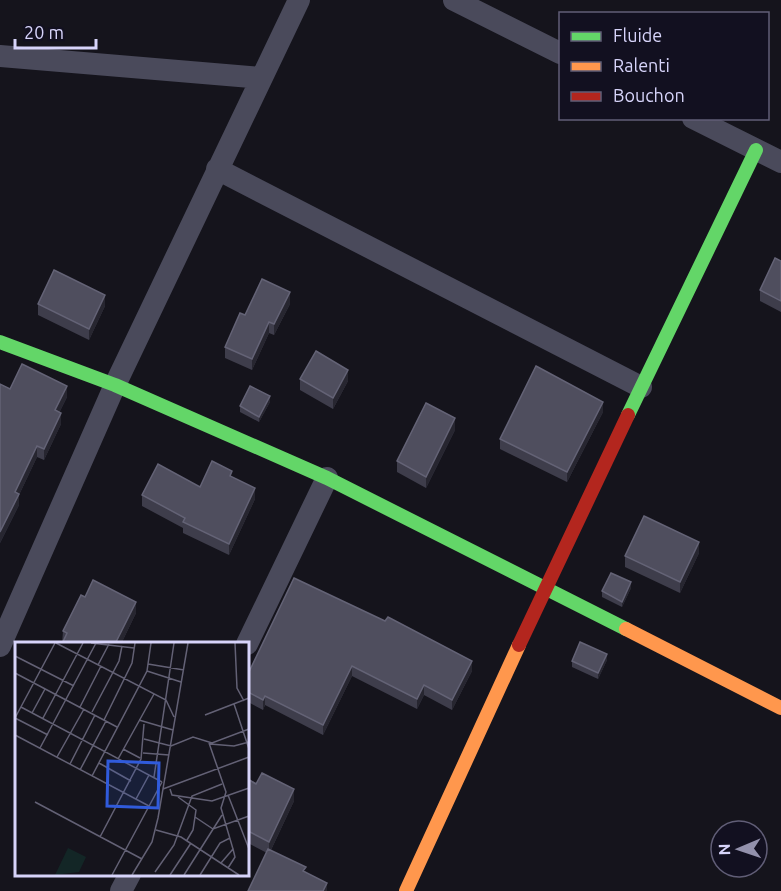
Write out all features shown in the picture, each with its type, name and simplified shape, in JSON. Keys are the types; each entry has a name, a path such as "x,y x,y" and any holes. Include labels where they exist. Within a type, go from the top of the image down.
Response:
{"street":[{"path":"0,646 115,385 299,0"},
{"path":"454,0 559,52"},
{"path":"0,56 261,78"},
{"path":"697,120 781,162"},
{"path":"406,891 545,588 756,150"},
{"path":"217,169 641,387"},
{"path":"0,342 115,385 327,478 781,708"},
{"path":"248,642 327,478"},
{"path":"121,891 129,876"}],"building":[{"path":"775,258 781,261 781,301 760,290"},
{"path":"54,270 105,295 89,329 38,304"},
{"path":"262,279 290,292 274,324 269,322 252,359 225,347 240,313 245,315"},
{"path":"316,351 348,370 333,398 300,379"},
{"path":"22,364 67,386 55,410 61,413 44,449 37,446 15,492 19,494 0,532 0,384 10,389"},
{"path":"536,366 603,402 567,472 500,439"},
{"path":"250,386 270,396 259,417 240,406"},
{"path":"426,403 455,418 426,477 397,461"},
{"path":"212,461 232,471 230,476 255,488 229,544 183,522 185,518 142,495 158,464 200,487"},
{"path":"644,516 699,542 680,582 625,556"},
{"path":"611,573 631,582 622,602 602,591"},
{"path":"294,578 385,621 388,617 472,661 452,700 424,685 417,699 352,666 323,725 265,696 263,700 249,693 249,672"},
{"path":"93,580 136,602 116,642 63,642 67,633 63,631 81,595 85,597"},
{"path":"580,642 607,654 598,673 572,661"},
{"path":"262,773 294,789 269,842 249,832 249,780 256,784"},
{"path":"268,849 306,867 303,871 327,883 323,891 248,891"}],"traffic: fast":[{"path":"628,415 756,150"},
{"path":"0,342 115,385 327,478 626,629"}],"traffic: slow":[{"path":"626,629 781,708"},
{"path":"406,891 519,645"}],"traffic: jam":[{"path":"519,645 628,415"}]}
